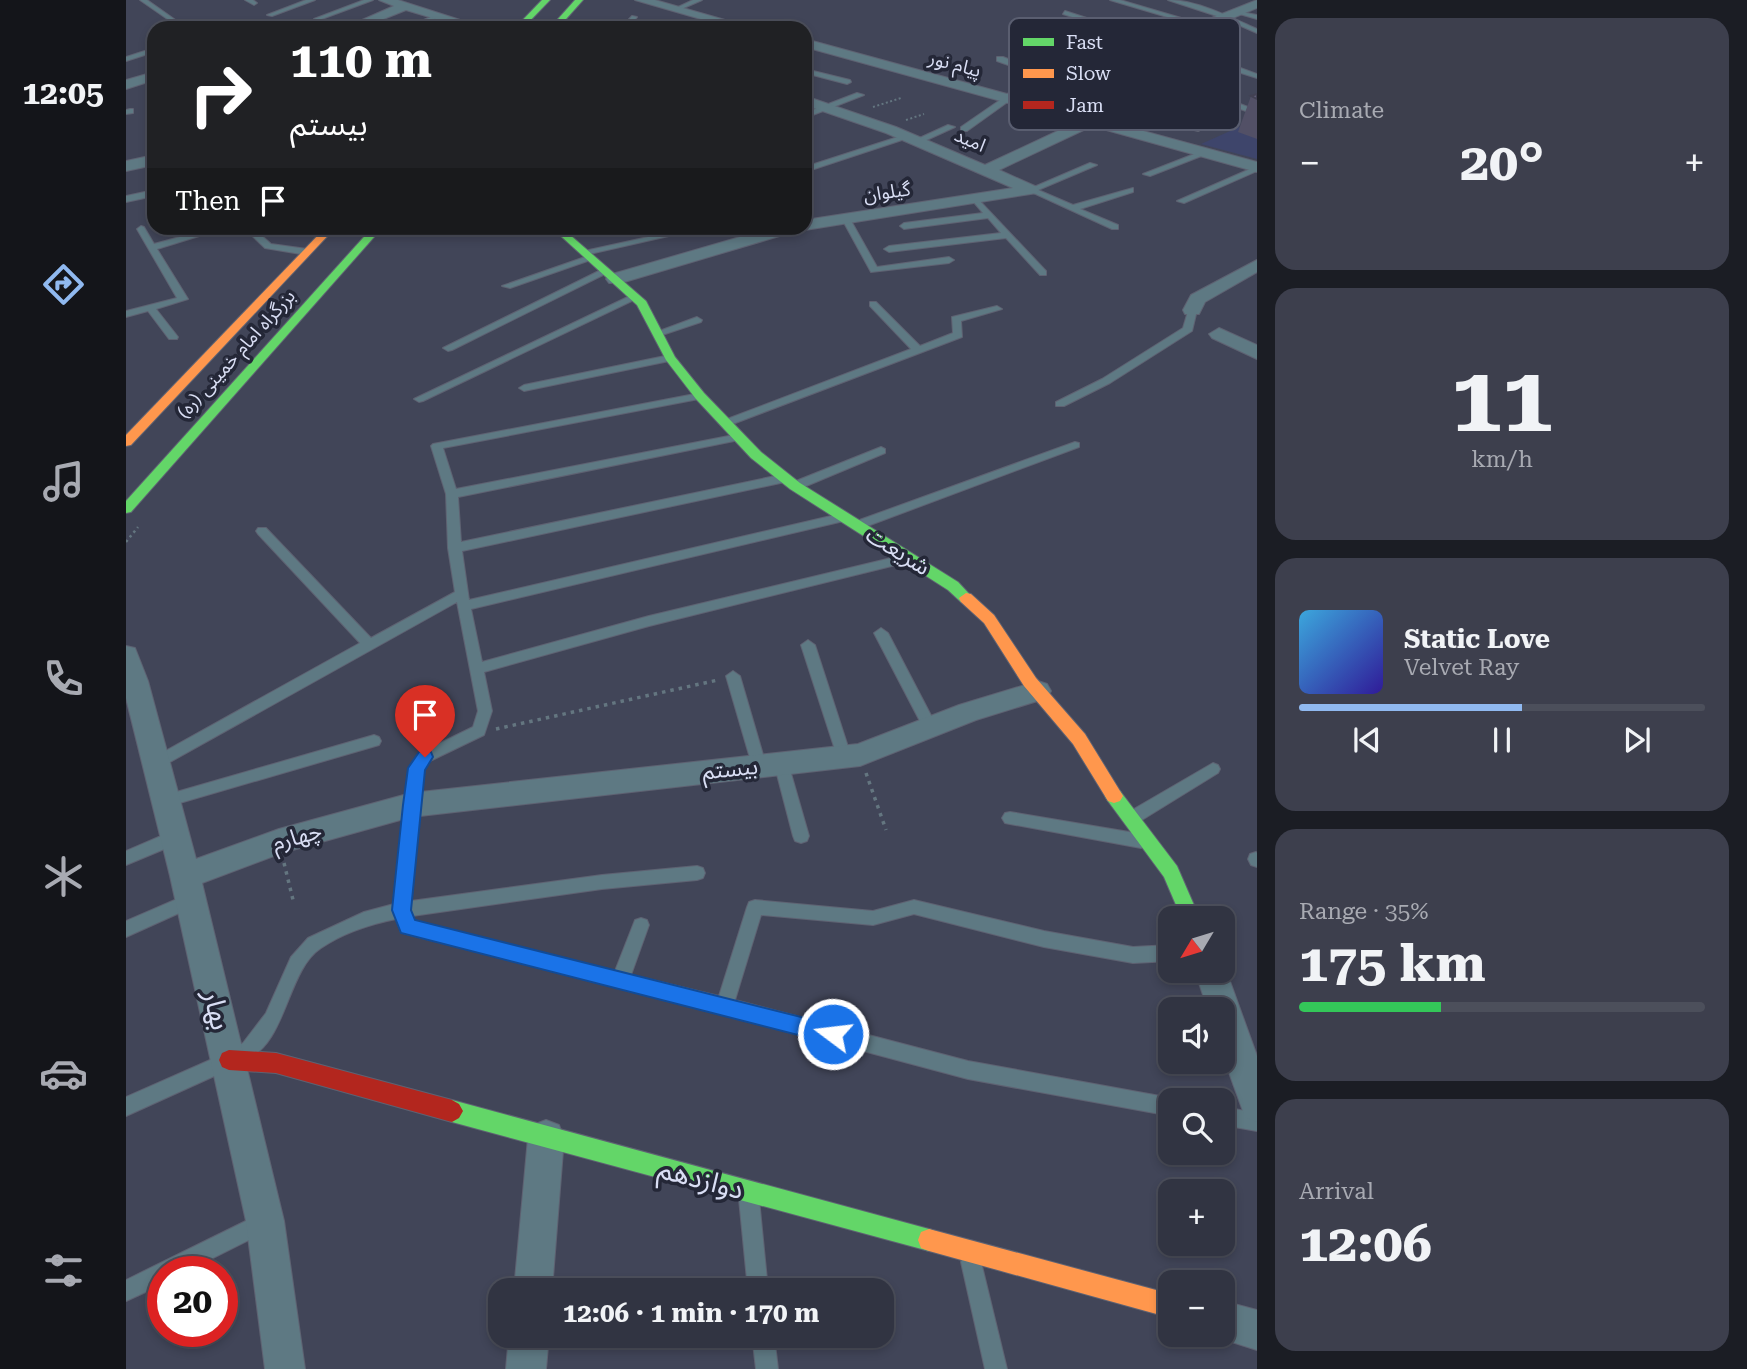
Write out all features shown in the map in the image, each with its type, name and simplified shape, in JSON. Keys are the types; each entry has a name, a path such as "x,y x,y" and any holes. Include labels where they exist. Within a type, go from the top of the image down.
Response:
{"main road":[{"path":"526,21 546,0"},
{"path":"560,21 579,0"},
{"name":"بزرگراه امام خمینی (ره)","path":"126,442 323,235"},
{"name":"بزرگراه امام خمینی (ره)","path":"126,509 371,235"},
{"name":"شریعت","path":"565,235 642,303 670,358 738,437 790,482 953,586 989,619 1038,691 1079,739 1130,818 1171,872 1185,906"},
{"name":"دوازدهم","path":"229,1060 276,1063 1158,1302"}],"street":[{"path":"385,0 455,21"},
{"path":"641,0 721,21"},
{"path":"1224,18 1257,4"},
{"path":"368,21 406,6"},
{"name":"پیام نور","path":"812,46 1009,98"},
{"path":"126,71 147,75"},
{"path":"126,85 147,78"},
{"name":"امید","path":"812,102 912,139 1031,190"},
{"path":"987,170 1073,130"},
{"name":"پیام نور","path":"1124,130 1257,168"},
{"path":"126,166 147,162"},
{"name":"گیلوان","path":"812,224 1031,190"},
{"path":"610,275 761,235"},
{"path":"1192,310 1197,299 1257,265"},
{"path":"1219,334 1257,353"},
{"name":"بهار","path":"126,655 188,888 265,1221 285,1369"},
{"name":"بیستم","path":"411,805 852,755 968,712 1038,691"},
{"name":"چهارم","path":"188,888 279,841 411,805"},
{"path":"1215,984 1257,1105"},
{"path":"534,1278 546,1138"},
{"path":"1235,1324 1257,1330"},
{"path":"526,1369 528,1348"}],"lane":[{"path":"143,0 174,21"},
{"path":"270,15 312,0"},
{"path":"317,19 370,0"},
{"path":"677,9 699,0"},
{"path":"1113,0 1175,18"},
{"path":"1171,0 1232,15 1257,17"},
{"path":"1065,13 1079,18"},
{"path":"1232,15 1237,18"},
{"path":"425,21 438,16"},
{"path":"630,21 634,17"},
{"path":"1240,20 1257,31"},
{"path":"126,58 147,53"},
{"path":"1000,59 1009,62"},
{"path":"1240,70 1257,76"},
{"path":"812,73 847,82"},
{"path":"812,113 860,95"},
{"path":"964,129 1009,98"},
{"path":"1240,106 1249,109"},
{"path":"812,168 951,127"},
{"path":"1147,174 1205,153"},
{"path":"1031,190 1093,165"},
{"path":"1181,201 1257,168"},
{"name":"امید","path":"1031,190 1115,227"},
{"path":"1073,208 1130,190"},
{"path":"126,199 147,194"},
{"path":"976,200 1043,273"},
{"path":"904,226 989,215"},
{"path":"846,219 874,270 948,260"},
{"path":"126,314 183,299 141,229"},
{"path":"153,247 196,235"},
{"path":"256,235 268,246 307,252"},
{"path":"507,286 588,255 671,235"},
{"path":"889,250 1007,235"},
{"path":"448,348 610,275"},
{"path":"419,399 635,297"},
{"path":"873,304 918,351"},
{"path":"150,307 173,337"},
{"path":"726,423 958,335 956,319 997,309"},
{"path":"1060,404 1105,382 1188,329 1192,310"},
{"path":"659,333 697,320"},
{"path":"524,388 670,358"},
{"path":"405,918 411,805 417,768 425,757 479,731 485,711 454,548 452,494 437,446 700,396"},
{"path":"452,494 738,437"},
{"path":"156,763 370,645 463,600 852,521 1075,445"},
{"path":"454,548 790,482 881,451"},
{"path":"262,531 370,645"},
{"path":"476,668 649,621 908,558"},
{"path":"881,633 930,727"},
{"path":"808,645 852,755"},
{"path":"733,676 801,836"},
{"path":"166,801 374,741"},
{"path":"1130,818 1213,769"},
{"path":"1010,818 1149,843"},
{"path":"126,858 175,837"},
{"path":"126,1107 249,1049 272,1019 297,963 314,943 370,917 405,918 602,882 697,873"},
{"path":"126,929 188,888"},
{"path":"725,1006 755,907 873,918 914,907 1070,943 1133,955 1158,954"},
{"path":"405,918 620,980 968,1070 1158,1105"},
{"path":"620,980 641,925"},
{"path":"1235,1118 1257,1122"},
{"path":"748,1191 757,1278"},
{"path":"126,1291 265,1221"},
{"path":"968,1251 996,1369"},
{"path":"765,1348 767,1369"}],"path":[{"path":"479,731 524,724 733,676"},
{"path":"852,755 886,830"},
{"path":"279,841 294,904"}],"shaded area":[{"path":"1257,119 1257,159 1201,144 1232,130 1240,130 1240,127"}],"traffic: fast":[{"path":"526,21 546,0"},
{"path":"560,21 579,0"},
{"path":"126,509 371,235"},
{"path":"565,235 642,303 670,358 700,396 756,455 795,486 953,586 966,598"},
{"path":"1114,796 1171,872 1185,906"},
{"path":"452,1111 929,1240"}],"traffic: slow":[{"path":"126,442 323,235"},
{"path":"966,598 989,619 1030,682 1079,739 1114,796"},
{"path":"929,1240 1158,1302"}],"traffic: jam":[{"path":"229,1060 276,1063 452,1111"}],"route":[{"path":"425,757 417,768 411,805 402,910 407,927 833,1034"}]}
